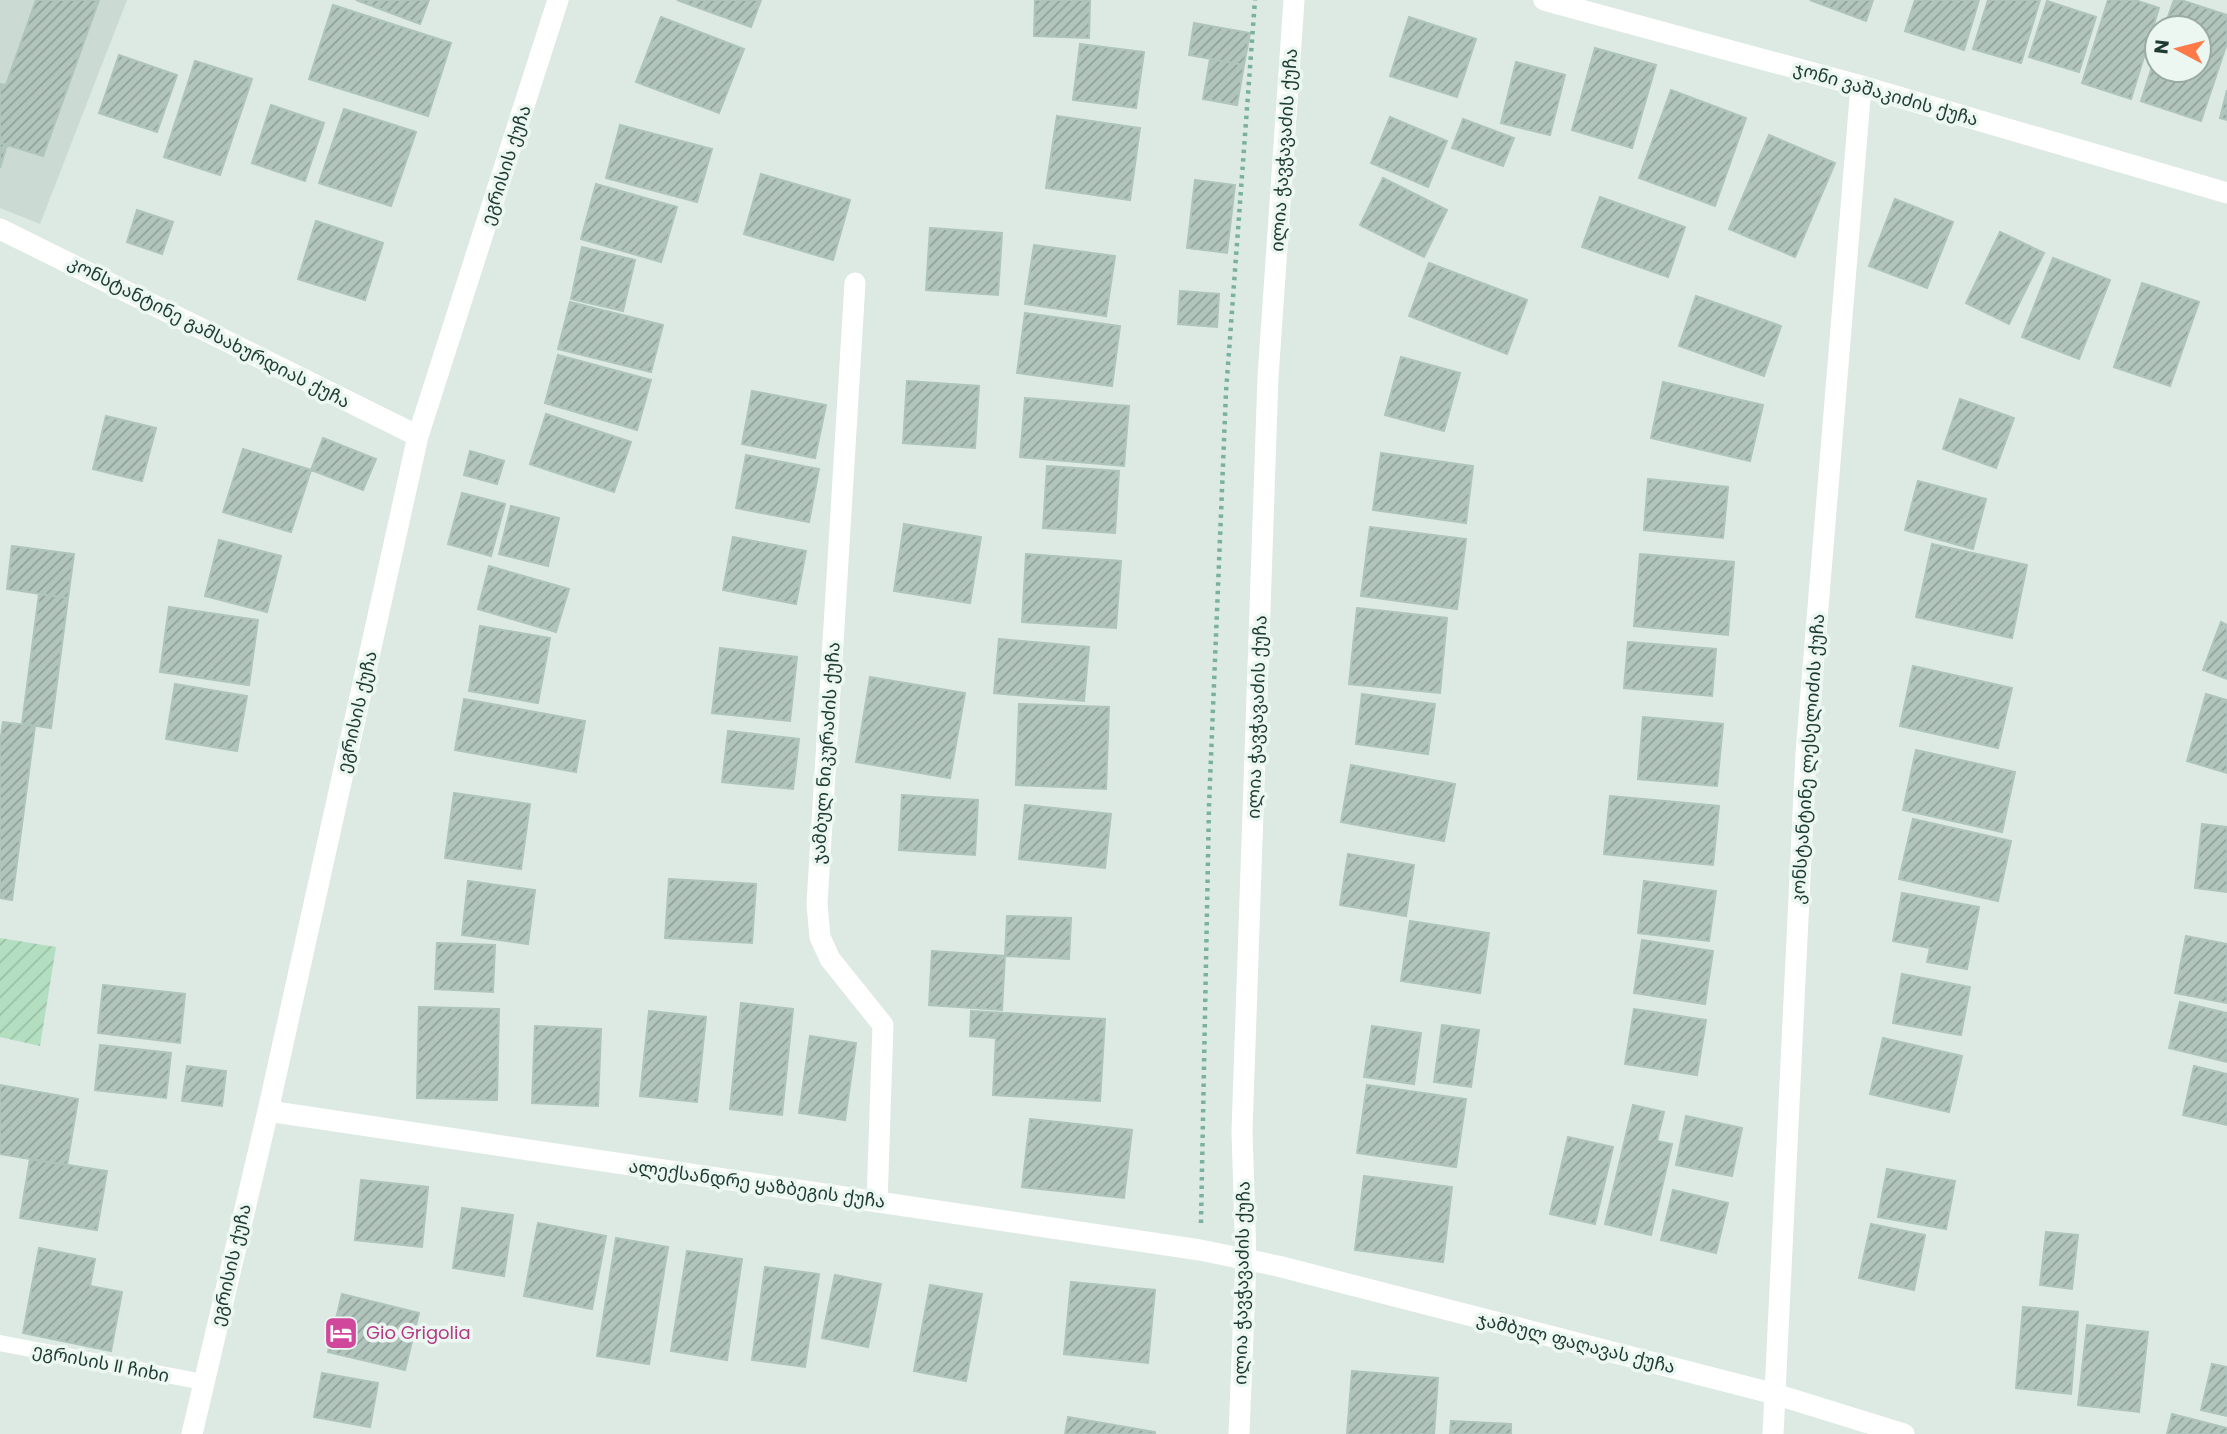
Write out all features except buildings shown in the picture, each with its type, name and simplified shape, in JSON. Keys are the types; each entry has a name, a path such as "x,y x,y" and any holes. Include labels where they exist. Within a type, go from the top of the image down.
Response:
{"street":[{"name":"ეგრისის ქუჩა","path":"192,1434 268,1111 418,436 558,0"},
{"name":"ილია ჭავჭავაძის ქუჩა","path":"1239,1434 1246,1260 1242,1131 1268,377 1294,0"},
{"name":"ჯონი ვაშაკიძის ქუჩა","path":"1544,0 1861,86 2227,193"},
{"name":"კონსტანტინე ლესელიძის ქუჩა","path":"1773,1434 1806,753 1861,86"},
{"name":"კონსტანტინე გამსახურდიას ქუჩა","path":"0,229 418,436"},
{"name":"ჯამბულ ნიკურაძის ქუჩა","path":"855,284 817,904 820,937 830,959 883,1025 877,1202"},
{"name":"ალექსანდრე ყაზბეგის ქუჩა","path":"268,1111 1200,1250 1246,1260"},
{"name":"ჯამბულ ფაღავას ქუჩა","path":"1246,1260 1776,1394 1905,1434"}],"lane":[{"name":"ეგრისის II ჩიხი","path":"0,1343 203,1382"}],"path":[{"path":"1200,1250 1209,806 1226,392 1255,0"}],"shaded area":[{"path":"0,0 127,0 40,224 0,208"}],"green space":[{"path":"0,938 56,947 40,1046 0,1037"}],"place":[{"name":"Gio Grigolia","path":"341,1333"}]}
